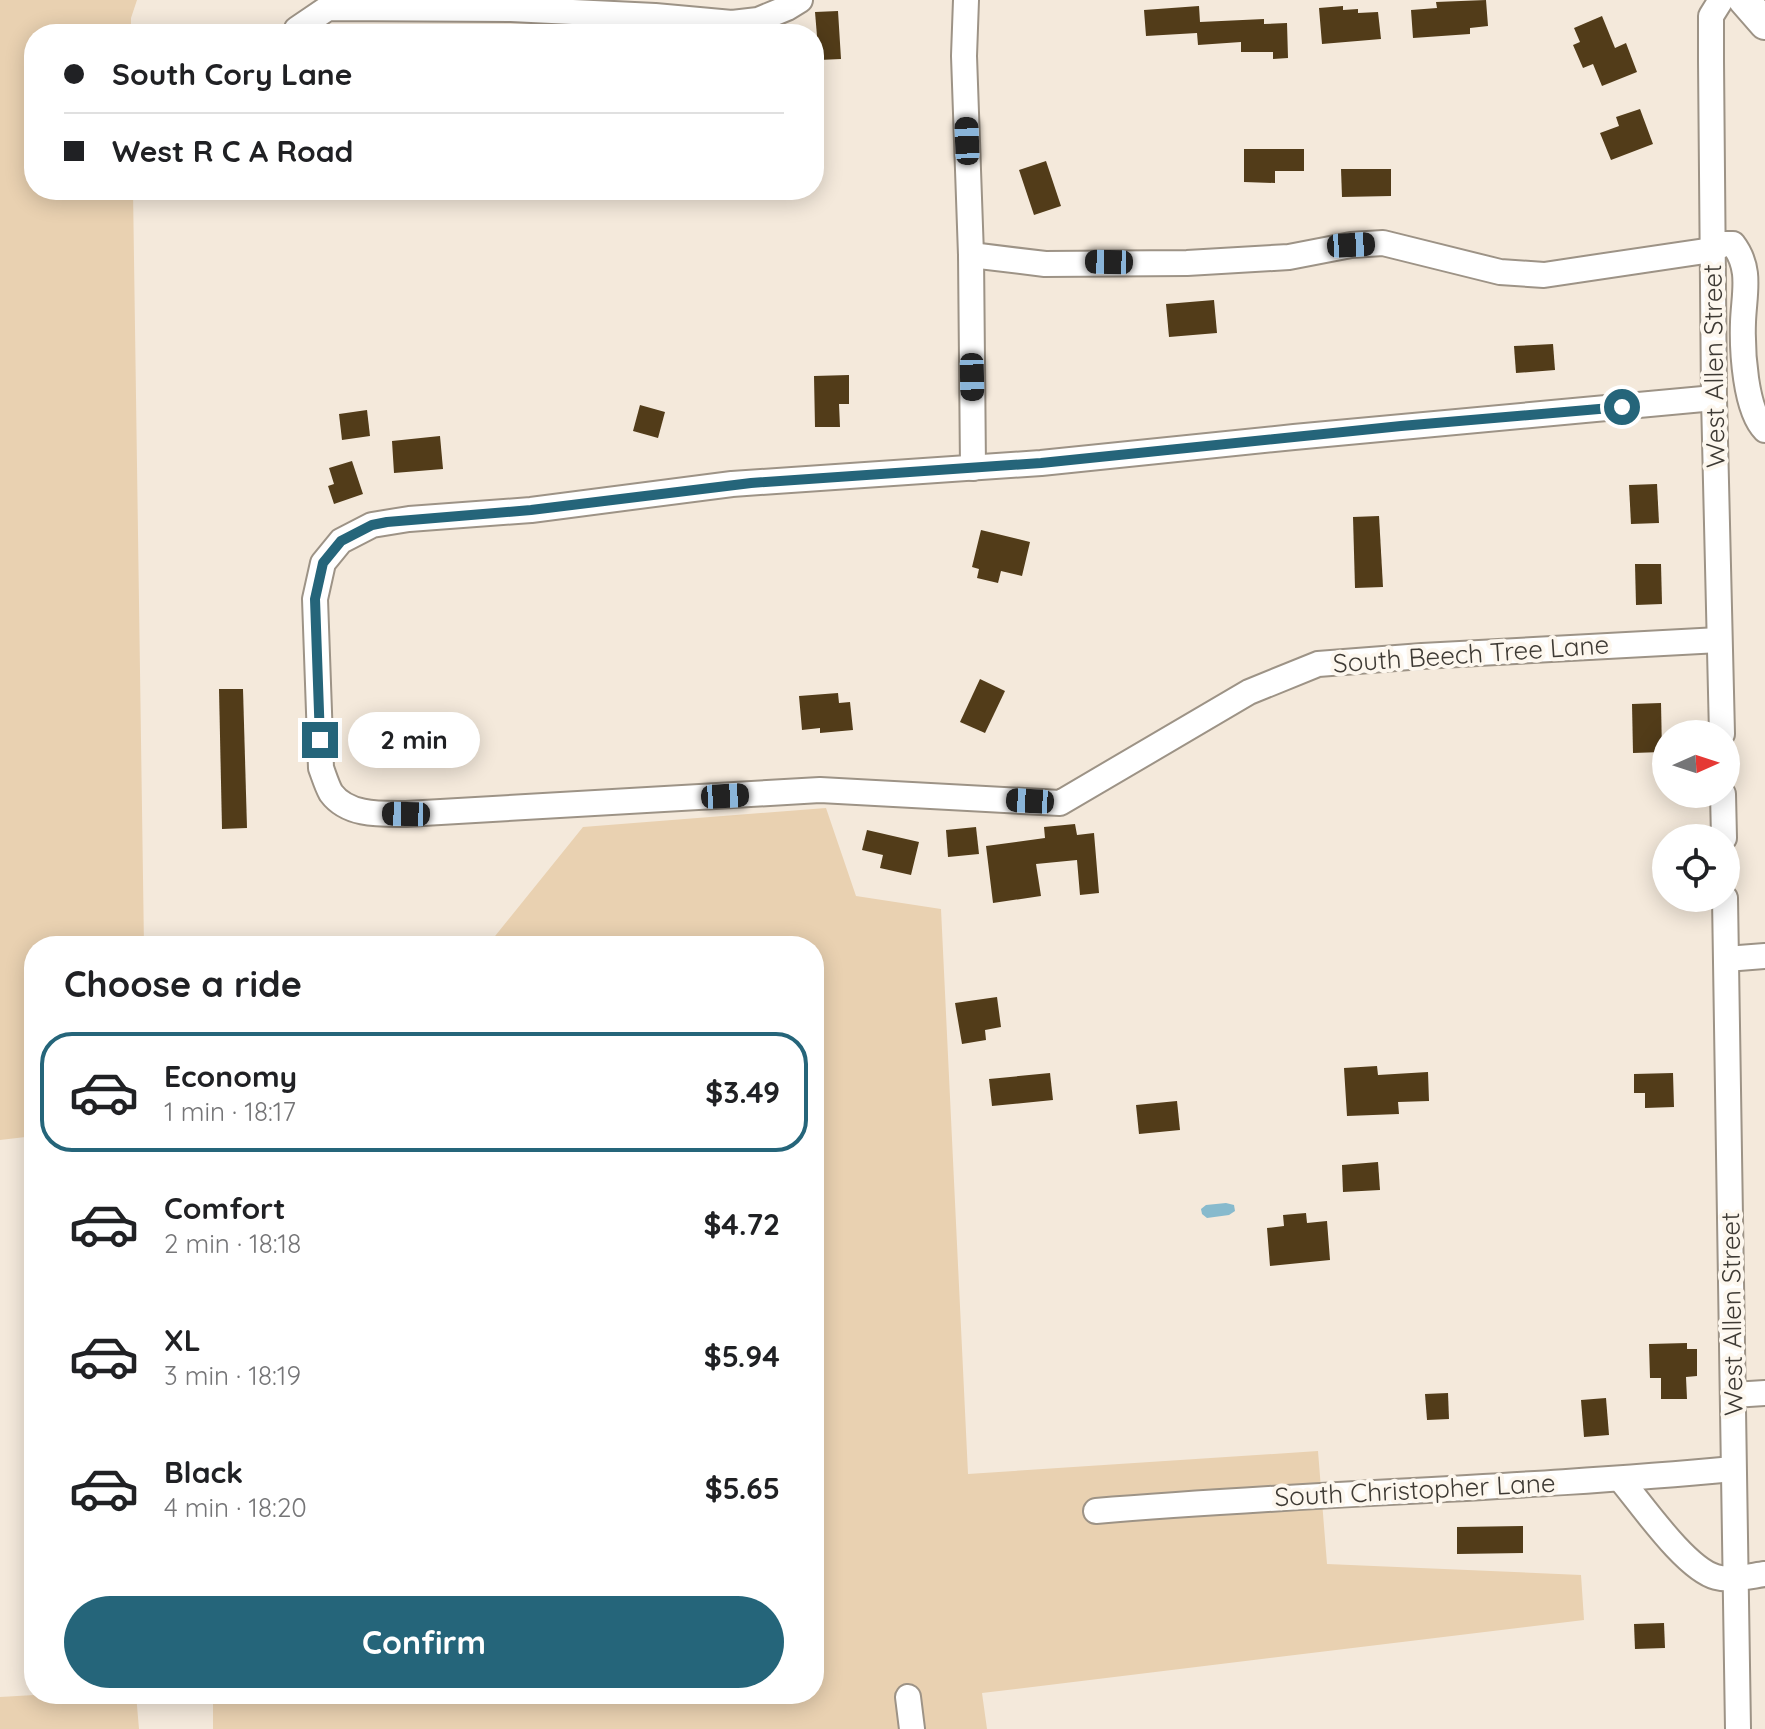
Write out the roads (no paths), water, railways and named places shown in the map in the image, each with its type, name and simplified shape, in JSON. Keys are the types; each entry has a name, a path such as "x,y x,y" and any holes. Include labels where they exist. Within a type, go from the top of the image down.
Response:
{"main road":[{"path":"1744,0 1765,24"}],"street":[{"path":"304,24 328,8 511,9 732,23 758,20 800,0"},
{"path":"966,0 964,56 971,255 973,468 1714,398"},
{"name":"West Allen Street","path":"1721,0 1711,16 1714,398 1722,720"},
{"path":"971,255 1045,264 1187,263 1289,257 1351,245 1383,243 1500,272 1544,275 1712,250 1724,244 1733,244 1741,255 1747,277 1743,321 1746,370 1752,404 1765,430"},
{"name":"South Beech Tree Lane","path":"973,468 758,482 531,510 372,525 341,541 323,563 315,599 321,768 331,793 345,805 375,814 820,790 1060,803 1249,692 1318,664 1719,640"},
{"name":"West Allen Street","path":"1725,912 1738,1729"},
{"path":"1726,959 1765,956"},
{"path":"1733,1395 1765,1393"},
{"name":"South Christopher Lane","path":"1096,1511 1242,1499 1621,1480 1733,1469"},
{"path":"1621,1480 1665,1534 1704,1572 1714,1577 1765,1574"},
{"path":"908,1697 912,1729"}],"water":[{"path":"1206,1205 1234,1205 1235,1211 1229,1215 1207,1218 1202,1214 1201,1209"}]}
